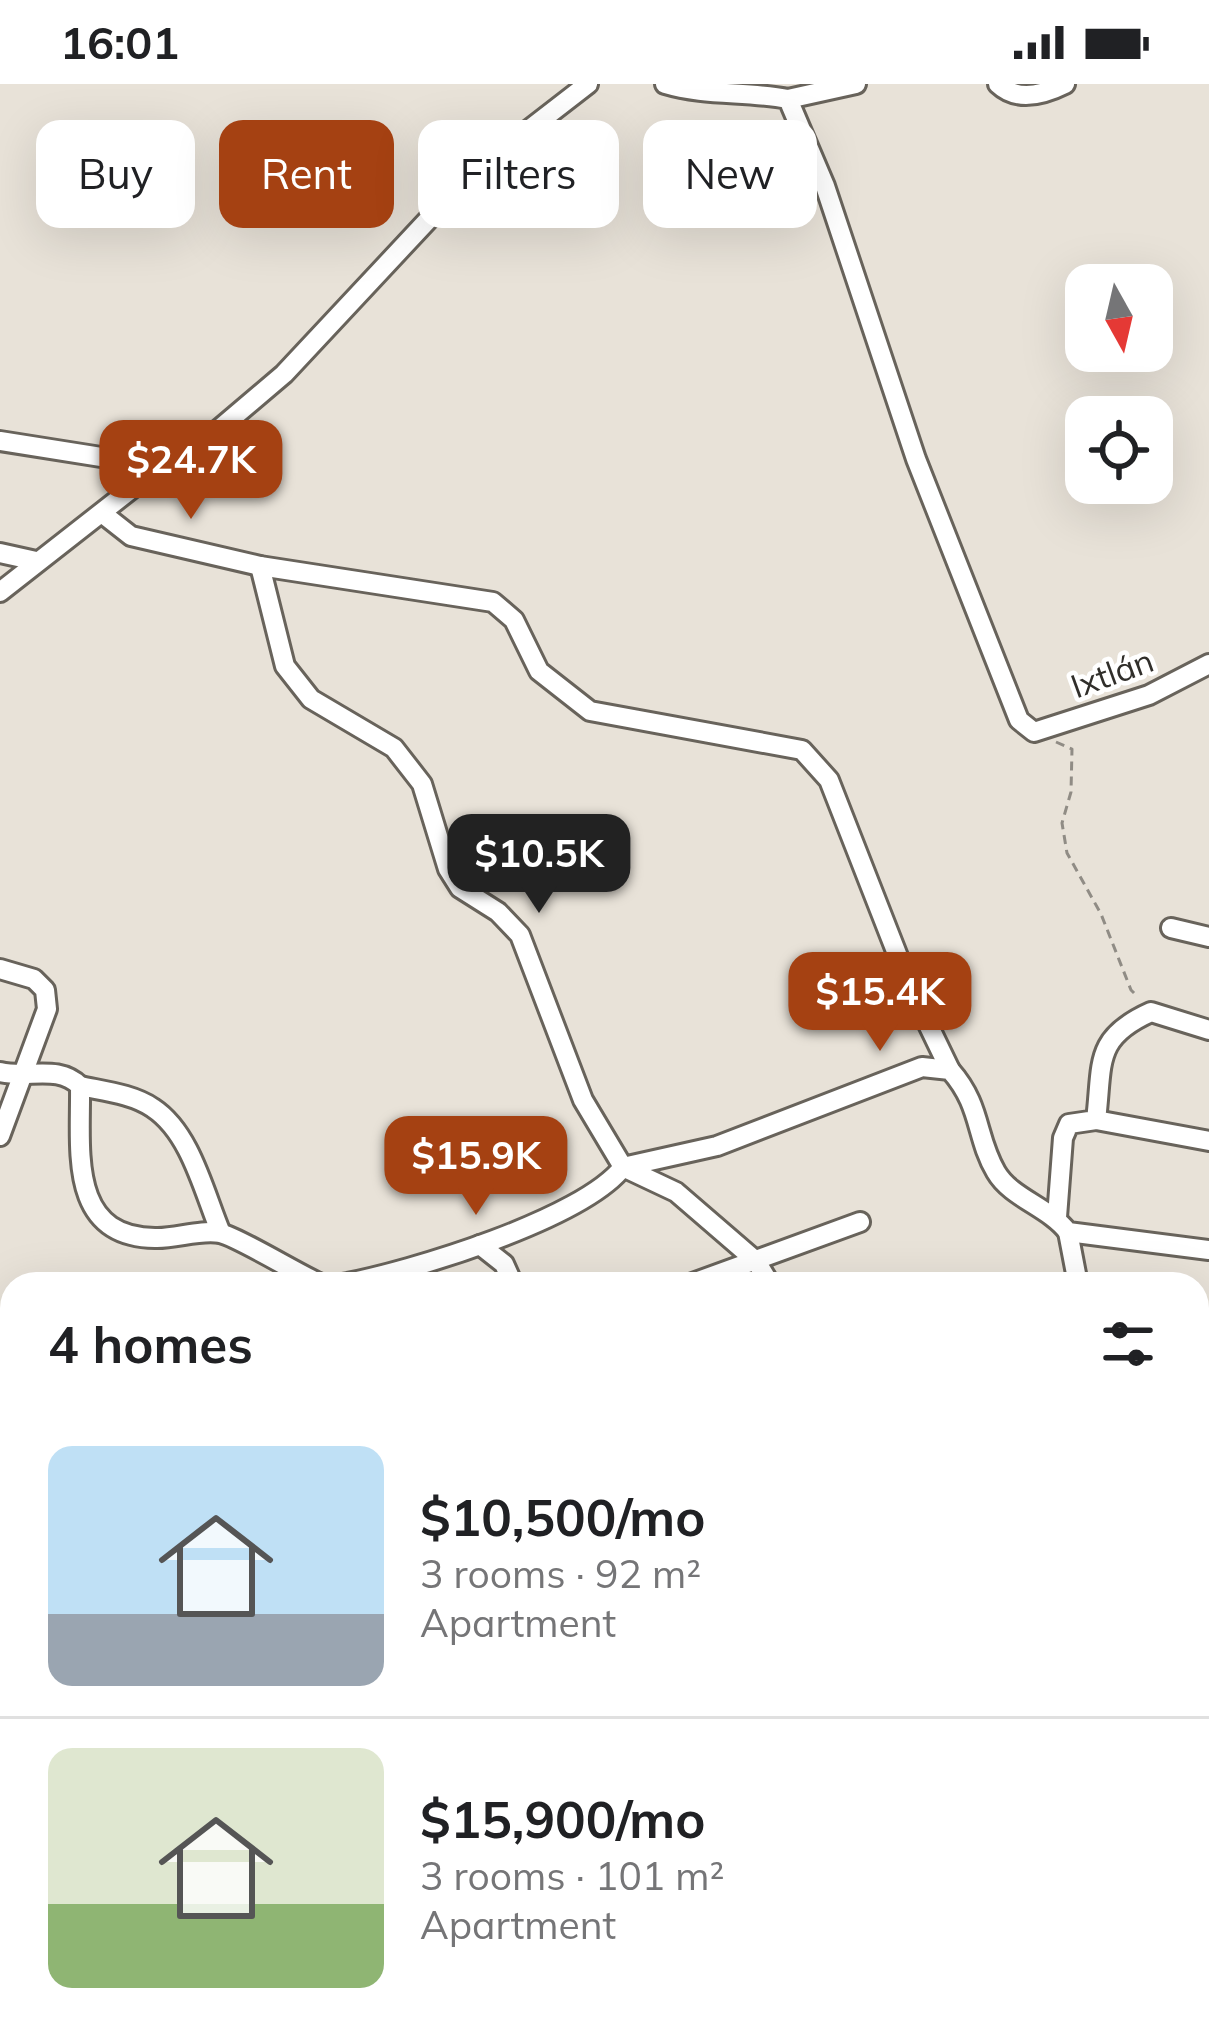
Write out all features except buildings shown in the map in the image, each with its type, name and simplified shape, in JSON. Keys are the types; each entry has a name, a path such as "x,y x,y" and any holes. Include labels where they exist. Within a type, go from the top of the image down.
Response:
{"street":[{"path":"664,84 694,93 788,99 856,84"},
{"path":"998,84 1008,93 1028,96 1065,84"},
{"path":"0,592 148,476 211,436 284,374 469,176 582,86"},
{"path":"788,99 825,186 933,503 1019,720 1034,732"},
{"path":"0,441 120,460 148,476"},
{"path":"103,514 131,536 260,566 493,602 514,620 539,671 590,711 802,750 829,780 910,987 950,1070 968,1090 996,1173 1062,1224 1209,1250"},
{"path":"0,553 36,561"},
{"path":"260,566 285,666 311,699 394,748 422,784 448,869 460,888 498,912 520,935 583,1100 623,1167 676,1192 762,1272"},
{"name":"Ixtlán","path":"1034,732 1150,695 1209,664"},
{"path":"1171,928 1209,937"},
{"path":"0,969 34,979 46,989 47,1009 0,1136"},
{"path":"1096,1120 1104,1056 1111,1038 1124,1024 1151,1012 1209,1030"},
{"path":"401,1272 537,1222 610,1183 623,1167 717,1146 922,1067 950,1070"},
{"path":"0,1072 20,1077 49,1072 70,1076 80,1086 117,1093 154,1108 185,1145 221,1233"},
{"path":"80,1086 82,1185 93,1211 107,1225 150,1239 221,1233 297,1272"},
{"path":"1075,1272 1062,1224 1064,1138 1069,1124 1096,1120 1207,1140 1209,1117"},
{"path":"726,1272 860,1222"},
{"path":"480,1245 508,1272"}],"path":[{"path":"1034,732 1072,749 1071,792 1062,823 1067,853 1101,914 1131,989 1151,1012"}]}
